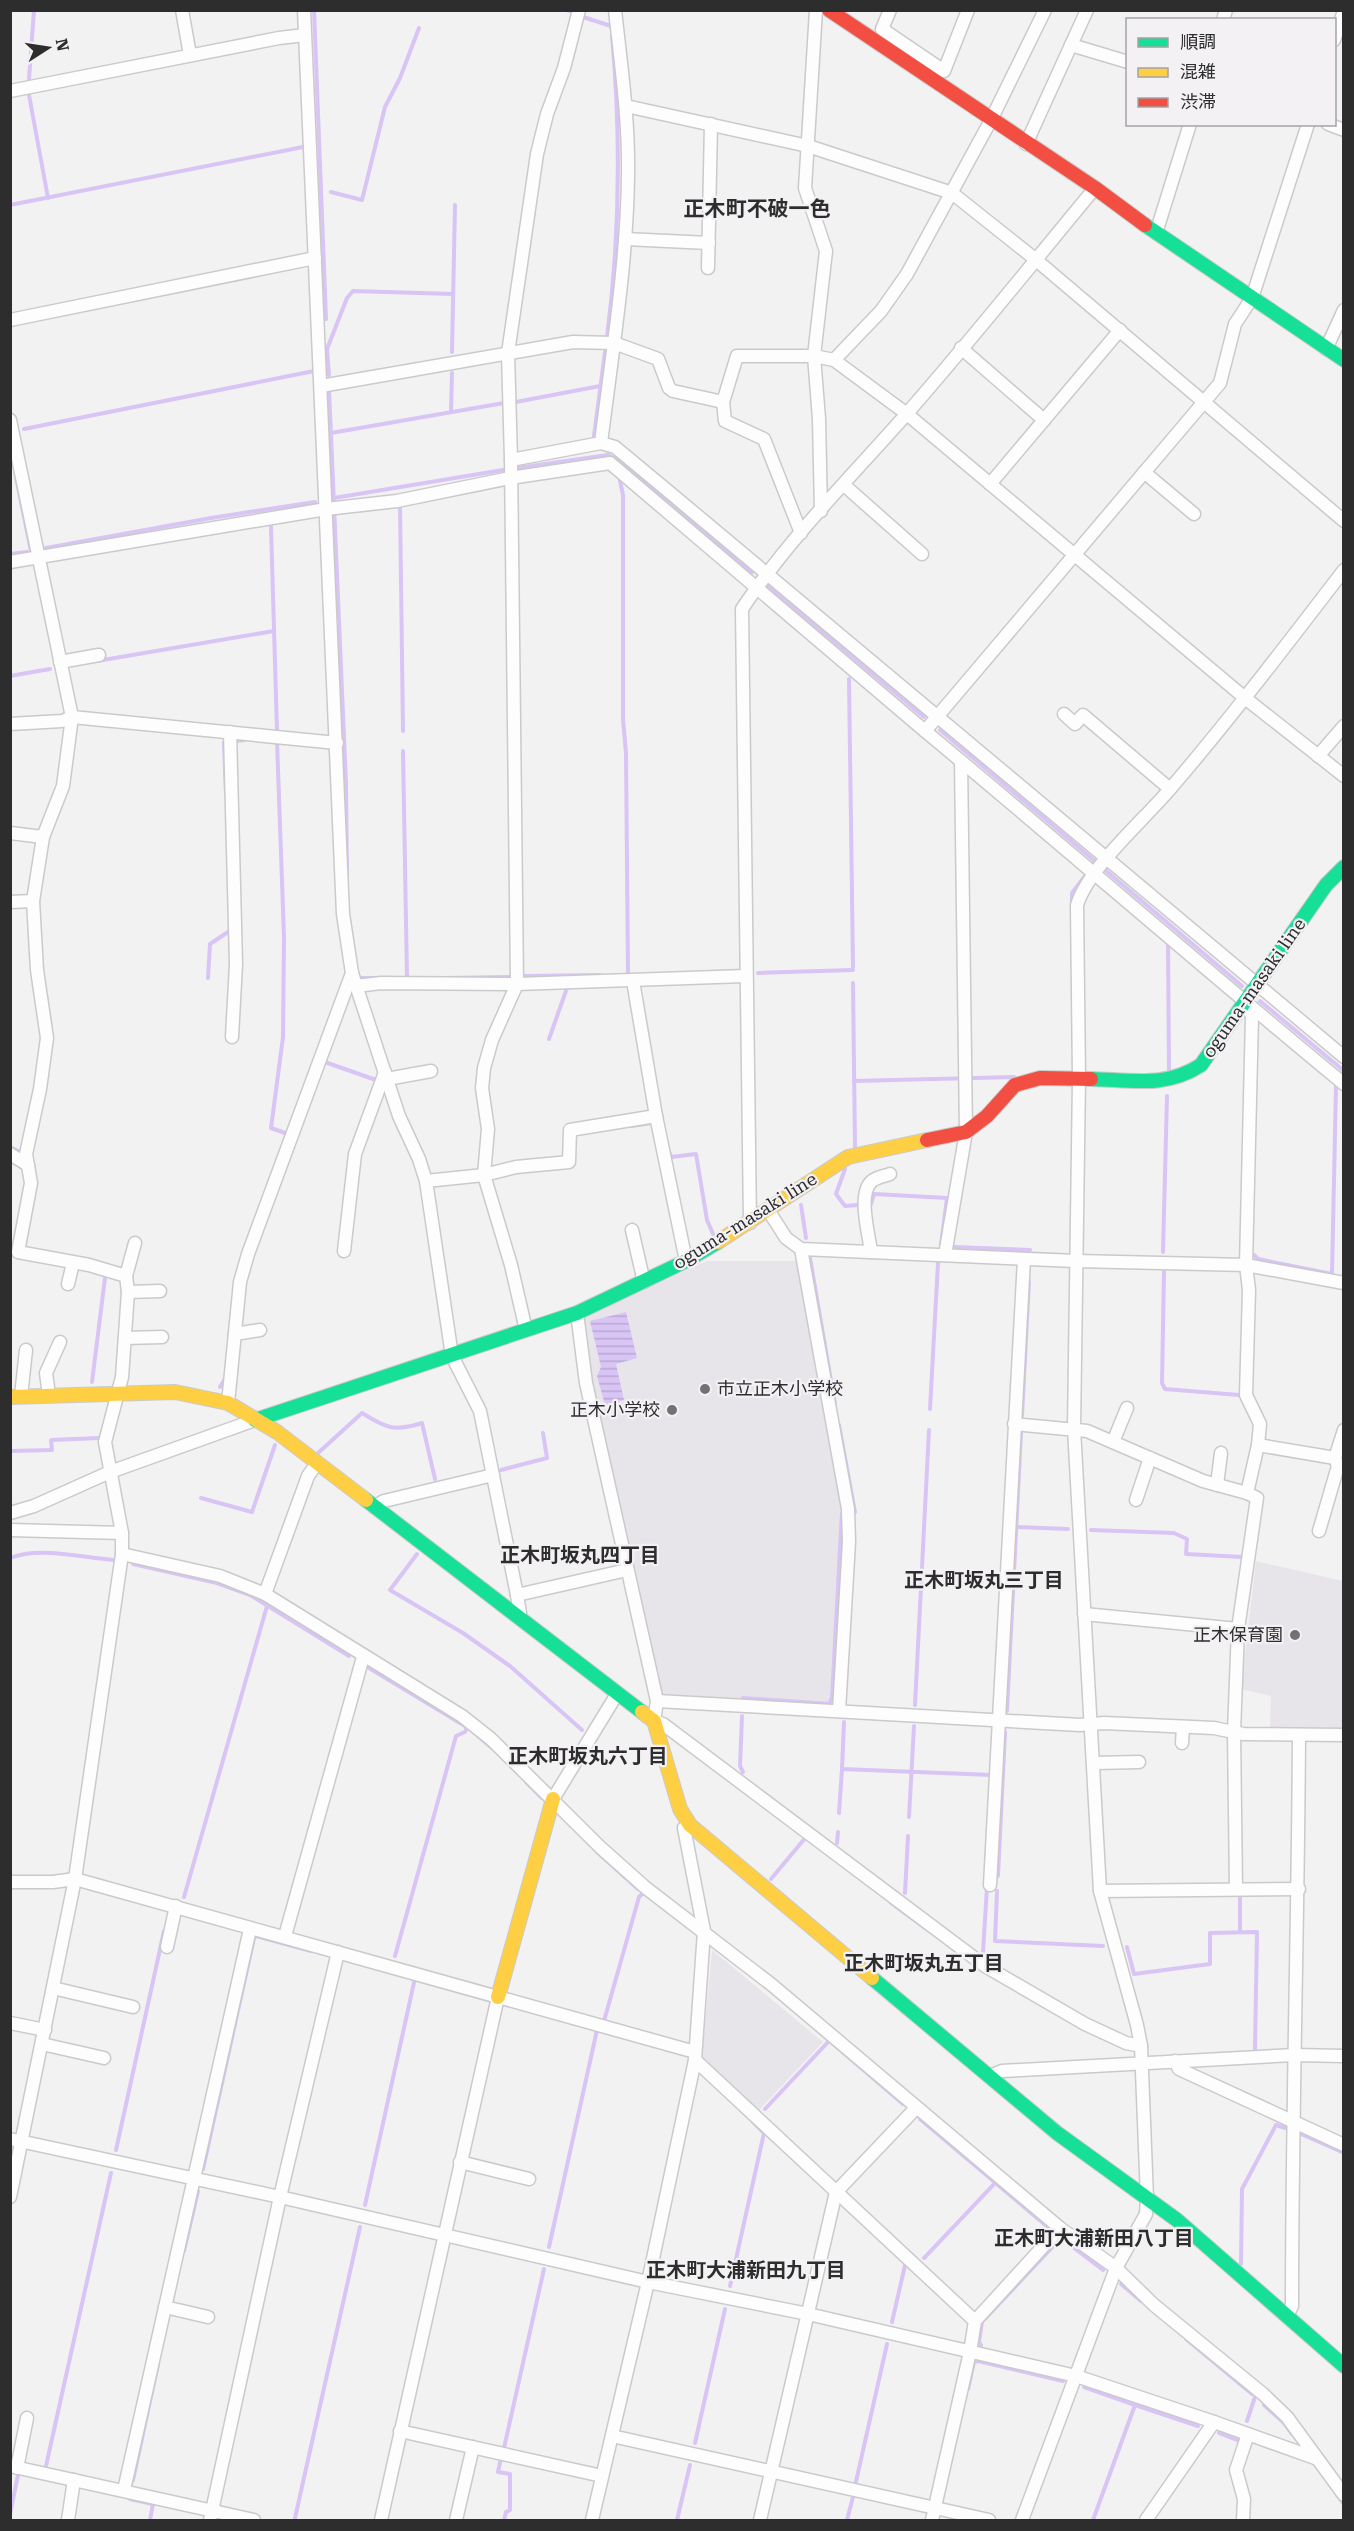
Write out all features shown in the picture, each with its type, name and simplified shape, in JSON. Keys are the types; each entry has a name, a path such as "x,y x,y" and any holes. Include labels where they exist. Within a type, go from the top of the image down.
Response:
{"street":[{"path":"182,10 190,55"},
{"path":"304,10 343,914 352,974 399,1116 419,1159 426,1181 453,1356 480,1411 517,1595 519,1617"},
{"path":"526,1330 511,1265 484,1175 488,1129 482,1088 484,1068 492,1040 517,984 508,353 537,154 547,114 564,68 579,10"},
{"path":"601,443 625,239 628,175 626,106 615,10"},
{"path":"816,10 805,188 826,251 813,356 819,419 821,510"},
{"path":"829,10 1026,144 1095,188 1344,360"},
{"path":"890,10 882,29 944,71 968,10"},
{"path":"834,360 881,311 907,274 991,120 1045,10"},
{"path":"1026,144 1087,10"},
{"path":"1336,37 1344,12"},
{"path":"10,91 305,35"},
{"path":"1071,45 1126,61"},
{"path":"626,106 808,146 952,193 1120,330 1344,521"},
{"path":"708,268 711,124"},
{"path":"1156,232 1189,126"},
{"path":"925,731 1220,383 1235,324 1252,298 1307,126"},
{"path":"750,1223 742,609 756,587 801,533 907,414 1095,188"},
{"path":"625,239 709,243"},
{"path":"10,320 315,258"},
{"path":"1326,349 1344,310"},
{"path":"990,484 1120,330"},
{"path":"321,386 573,342 614,343 658,360 669,388 673,391 723,402"},
{"path":"961,348 1044,420"},
{"path":"801,533 764,439 725,421 723,402 737,356 813,356 834,360 907,414 1245,698 1344,776"},
{"path":"10,420 72,717 63,786 44,837 33,901 37,970 47,1038 40,1089 26,1154 31,1183 16,1236 18,1252 126,1276"},
{"path":"511,460 601,443 615,447 938,716 1106,861 1344,1058"},
{"path":"10,562 326,509 397,501 510,478 610,463 1344,1084"},
{"path":"1144,472 1194,514"},
{"path":"844,485 922,554"},
{"path":"1022,2520 1116,2268 1146,2214 1147,2198 1137,2025 1100,1891 1084,1614 1074,1429 1078,1079 1077,905 1082,890 1094,871 1106,861 1170,789 1245,698 1344,570"},
{"path":"60,662 99,655"},
{"path":"1064,714 1074,724 1083,715 1170,789"},
{"path":"10,724 62,721 72,717 337,743"},
{"path":"1318,756 1344,726"},
{"path":"230,732 236,964 232,1037"},
{"path":"945,1255 966,1132 961,761"},
{"path":"10,833 44,837"},
{"name":"oguma-masaki line","path":"255,1420 578,1313 686,1261 750,1223 848,1157 966,1132 987,1116 1015,1085 1040,1078 1161,1081 1184,1076 1201,1065 1326,885 1344,867"},
{"path":"10,902 33,901"},
{"path":"228,1403 240,1282 248,1254 352,974"},
{"path":"356,986 381,983 517,984 745,976"},
{"path":"633,981 656,1116 686,1261"},
{"path":"1245,1002 1252,1016 1246,1265 1249,1290 1246,1395 1260,1424 1258,1445 1247,1493"},
{"path":"386,1075 430,1071"},
{"path":"344,1251 355,1154 386,1075"},
{"path":"426,1181 484,1175 516,1167 569,1162 570,1130 656,1116"},
{"path":"10,1155 28,1165"},
{"path":"871,1252 864,1208 866,1190 872,1181 890,1174"},
{"path":"768,1210 786,1238 801,1249 1076,1262 1246,1265 1344,1283"},
{"path":"632,1230 644,1282"},
{"path":"10,2197 16,2140 42,2044 75,1879 122,1554 122,1533 105,1442 122,1377 128,1292 126,1276 135,1243"},
{"path":"801,1249 848,1509 849,1542 839,1711"},
{"path":"990,1885 1024,1259"},
{"path":"68,1284 73,1263"},
{"path":"128,1292 160,1290"},
{"path":"578,1313 586,1383 657,1701 654,1721 680,1809 690,1825 1057,2133 1177,2220 1344,2366"},
{"path":"235,1334 261,1330"},
{"path":"125,1338 162,1337"},
{"path":"48,1395 46,1373 60,1342"},
{"path":"26,1350 16,1396 175,1392 228,1403 277,1432 617,1694 654,1721 663,1724 985,1966 1085,2024 1126,2043 1140,2046"},
{"path":"1113,1442 1127,1408"},
{"path":"10,1513 34,1506 110,1472 255,1420"},
{"path":"1014,1424 1087,1431 1203,1481 1257,1498 1238,1629 1234,1732 1236,1889"},
{"path":"1319,1531 1339,1464 1344,1430"},
{"path":"1258,1445 1339,1464"},
{"path":"1218,1485 1221,1453"},
{"path":"1136,1500 1150,1458"},
{"path":"265,1594 308,1476 317,1463"},
{"path":"374,1507 384,1501 493,1475"},
{"path":"10,1530 122,1533"},
{"path":"122,1554 220,1576 265,1594 363,1658 462,1716 491,1739 600,1847 646,1888 772,1985 1060,2228 1116,2268 1154,2305 1287,2417 1344,2495"},
{"path":"517,1595 627,1570"},
{"path":"1084,1614 1238,1629"},
{"path":"285,1936 363,1658"},
{"path":"381,2520 498,1997 553,1799 617,1694"},
{"path":"657,1701 999,1721 1344,1735"},
{"path":"1182,1743 1183,1727"},
{"path":"1287,2316 1292,2306 1292,2122 1299,1889 1299,1734"},
{"path":"1094,1763 1139,1762"},
{"path":"592,2520 648,2282 695,2056 704,1931 684,1828 690,1825"},
{"path":"10,1882 53,1882 75,1879 250,1929 285,1936 695,2056 836,2192 975,2321"},
{"path":"1100,1891 1299,1889"},
{"path":"167,1947 176,1906"},
{"path":"124,2490 250,1929"},
{"path":"211,2516 280,2197 338,1952"},
{"path":"53,1988 133,2007"},
{"path":"10,2023 45,2030"},
{"path":"42,2044 104,2058"},
{"path":"990,2076 1002,2071 1175,2061 1294,2055 1344,2056"},
{"path":"1175,2061 1179,2069 1344,2145"},
{"path":"760,2520 836,2192 916,2108"},
{"path":"16,2140 280,2197 648,2282 807,2314 1076,2376 1315,2458"},
{"path":"460,2162 529,2179"},
{"path":"932,2520 975,2321 1060,2228"},
{"path":"165,2307 208,2317"},
{"path":"27,2418 14,2467 124,2490 211,2516 254,2520"},
{"path":"1146,2520 1214,2422"},
{"path":"400,2431 602,2476"},
{"path":"1243,2520 1244,2499 1236,2470 1248,2434"},
{"path":"612,2436 989,2520"},
{"path":"456,2520 473,2447"},
{"path":"68,2520 74,2481"}],"shaded area":[{"name":"正木小学校","path":"707,1261 797,1261 844,1515 834,1705 660,1695 601,1425 585,1319 589,1314"},
{"path":"626,1312 637,1358 616,1364 624,1400 605,1405 597,1376 601,1367 590,1321"},
{"name":"正木保育園","path":"1256,1561 1343,1581 1343,1731 1270,1727 1271,1696 1241,1689"},
{"path":"712,1950 823,2042 759,2110 702,2058"}],"waterway":[{"path":"29,79 34,10"},
{"path":"314,10 326,319"},
{"path":"583,17 611,26"},
{"path":"331,192 362,200 385,107 400,78 419,28"},
{"path":"607,337 615,261 618,186 617,111 612,35"},
{"path":"29,95 48,198"},
{"path":"10,205 303,147"},
{"path":"452,352 455,205"},
{"path":"329,375 327,349 347,298 353,291 453,294"},
{"path":"594,436 605,352"},
{"path":"24,429 314,371"},
{"path":"451,412 452,373"},
{"path":"516,402 600,386"},
{"path":"329,389 346,784 347,873"},
{"path":"331,433 504,403"},
{"path":"517,468 608,455 621,462 752,572"},
{"path":"334,498 503,470"},
{"path":"15,472 31,551"},
{"path":"620,481 623,495 623,719 626,753 628,975"},
{"path":"46,548 315,502"},
{"path":"400,504 403,731"},
{"path":"271,527 277,731"},
{"path":"10,554 27,552"},
{"path":"766,584 924,717"},
{"path":"97,661 274,631"},
{"path":"10,676 50,669"},
{"path":"849,679 853,967"},
{"path":"940,730 1097,863"},
{"path":"226,796 224,743 244,740"},
{"path":"277,741 284,937 283,1037 271,1128 288,1134"},
{"path":"403,751 407,978 409,978"},
{"path":"1104,869 1242,986"},
{"path":"1072,906 1072,893 1085,876"},
{"path":"208,978 210,944 231,930"},
{"path":"1168,942 1169,1072"},
{"path":"758,973 853,970"},
{"path":"525,976 600,975"},
{"path":"443,978 509,977"},
{"path":"356,978 379,978"},
{"path":"853,983 855,1148"},
{"path":"549,1039 567,988"},
{"path":"1260,1001 1344,1071"},
{"path":"322,1061 376,1080"},
{"path":"854,1081 1014,1077"},
{"path":"1254,1255 1258,1259 1332,1274 1336,1086"},
{"path":"1163,1252 1167,1096"},
{"path":"631,1126 652,1123"},
{"path":"10,1147 20,1152"},
{"path":"670,1154 671,1157 696,1154 707,1220 714,1236"},
{"path":"845,1169 836,1194 845,1206 871,1204 874,1194 947,1198 941,1245"},
{"path":"801,1205 806,1238"},
{"path":"955,1247 1030,1250"},
{"path":"810,1258 835,1404"},
{"path":"930,1409 938,1263"},
{"path":"1164,1272 1162,1383 1165,1389 1239,1395"},
{"path":"92,1382 105,1278"},
{"path":"1022,1416 1029,1282"},
{"path":"220,1387 226,1377"},
{"path":"317,1454 362,1413 391,1427 422,1423 435,1479"},
{"path":"839,1425 855,1512"},
{"path":"915,1705 929,1430"},
{"path":"501,1470 547,1458 543,1433"},
{"path":"1007,1711 1021,1433"},
{"path":"10,1451 52,1450 51,1440 99,1438"},
{"path":"201,1498 252,1512 275,1445"},
{"path":"743,1698 829,1704 832,1698 842,1513"},
{"path":"1017,1527 1068,1529"},
{"path":"1091,1530 1174,1533 1187,1539 1186,1554 1242,1557"},
{"path":"10,1558 48,1553 114,1560"},
{"path":"417,1554 390,1590 463,1633 510,1666 582,1730"},
{"path":"133,1564 217,1583 250,1595 349,1656"},
{"path":"184,1897 267,1606"},
{"path":"369,1668 465,1726"},
{"path":"742,1716 740,1766 743,1772"},
{"path":"844,1722 842,1769 992,1775"},
{"path":"909,1817 914,1726"},
{"path":"395,1956 456,1736 465,1732 467,1727"},
{"path":"998,1876 1005,1732"},
{"path":"478,1736 493,1749"},
{"path":"839,1813 842,1769"},
{"path":"526,1782 542,1798"},
{"path":"837,1843 838,1832"},
{"path":"905,1893 908,1836"},
{"path":"771,1879 806,1837"},
{"path":"597,1852 638,1889"},
{"path":"983,1952 987,1887"},
{"path":"997,1891 995,1941 1103,1946"},
{"path":"604,2021 639,1897 643,1893"},
{"path":"1240,1897 1240,1932"},
{"path":"891,1903 929,1931"},
{"path":"116,2150 164,1931"},
{"path":"1127,1947 1134,1974 1210,1964 1210,1933 1257,1932 1255,2049"},
{"path":"203,2169 254,1938 256,1936 311,1951"},
{"path":"365,2205 415,1978"},
{"path":"549,2247 597,2030"},
{"path":"817,2030 903,2104"},
{"path":"765,2109 829,2041"},
{"path":"920,2119 1050,2229"},
{"path":"730,2286 764,2133 753,2122"},
{"path":"1241,2264 1242,2189 1276,2125 1285,2128"},
{"path":"1299,2133 1344,2153"},
{"path":"46,2466 111,2173"},
{"path":"924,2258 995,2183"},
{"path":"184,2251 198,2191"},
{"path":"295,2518 360,2227"},
{"path":"981,2345 979,2342 982,2322 1061,2238 1103,2270"},
{"path":"892,2322 906,2261"},
{"path":"504,2448 544,2269"},
{"path":"1121,2284 1141,2301"},
{"path":"695,2443 725,2309"},
{"path":"1186,2339 1252,2394"},
{"path":"855,2486 887,2344"},
{"path":"968,2389 974,2362 978,2361 1063,2381"},
{"path":"133,2480 158,2364"},
{"path":"1084,2387 1135,2405 1093,2520"},
{"path":"1247,2421 1255,2397"},
{"path":"1135,2405 1198,2426"},
{"path":"1264,2405 1284,2423 1292,2434"},
{"path":"1219,2433 1237,2440"},
{"path":"501,2458 498,2472 510,2474 510,2510 506,2512 504,2520"},
{"path":"677,2520 690,2465"},
{"path":"10,2514 18,2475"},
{"path":"847,2520 854,2493"},
{"path":"1337,2495 1344,2504"},
{"path":"130,2499 153,2504 150,2520"}],"traffic: fast":[{"path":"1145,225 1344,360"},
{"path":"1091,1079 1162,1080 1175,1077 1201,1065 1326,885 1344,867"},
{"path":"255,1420 577,1313 686,1261 718,1242"},
{"path":"366,1500 642,1712"},
{"path":"872,1978 1057,2133 1177,2220 1344,2366"}],"traffic: slow":[{"path":"718,1242 848,1157 927,1140"},
{"path":"10,1397 175,1392 228,1403 277,1432 366,1500"},
{"path":"642,1712 654,1721 680,1809 690,1825 872,1978"},
{"path":"498,1997 553,1799"}],"traffic: jam":[{"path":"829,10 1095,188 1145,225"},
{"path":"927,1140 966,1132 987,1116 1015,1085 1040,1078 1091,1079"}],"place":[{"name":"市立正木小学校","path":"705,1389"},
{"name":"正木小学校","path":"672,1410"},
{"name":"正木保育園","path":"1295,1635"}],"district":[{"name":"正木町不破一色","path":"757,209"},
{"name":"正木町坂丸四丁目","path":"580,1555"},
{"name":"正木町坂丸三丁目","path":"984,1580"},
{"name":"正木町坂丸六丁目","path":"588,1756"},
{"name":"正木町坂丸五丁目","path":"924,1963"},
{"name":"正木町大浦新田八丁目","path":"1094,2238"},
{"name":"正木町大浦新田九丁目","path":"746,2270"}]}
